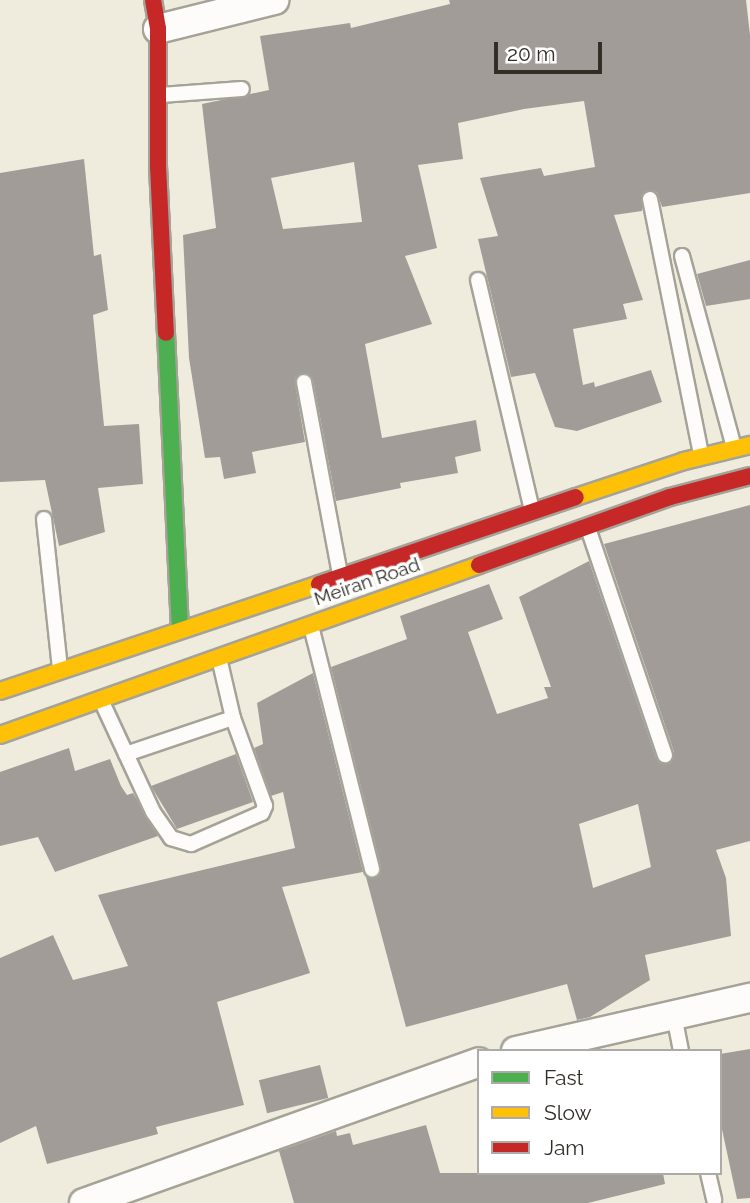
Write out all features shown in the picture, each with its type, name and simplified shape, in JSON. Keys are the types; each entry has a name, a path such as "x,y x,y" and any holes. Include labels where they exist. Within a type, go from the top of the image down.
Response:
{"main road":[{"path":"153,0 158,29 158,166 180,630"},
{"name":"Meiran Road","path":"0,735 180,630 532,512 701,457 742,447"},
{"name":"Meiran Road","path":"0,691 60,669 94,679 218,657 587,527 750,476"}],"street":[{"path":"158,29 274,0"},
{"path":"525,1049 750,998"},
{"path":"84,1203 477,1063"}],"lane":[{"path":"159,95 243,89"},
{"path":"650,199 701,457"},
{"path":"682,256 742,447"},
{"path":"478,280 532,512"},
{"path":"304,382 340,577"},
{"path":"44,519 60,669"},
{"path":"587,527 665,755"},
{"path":"311,624 372,869"},
{"path":"94,679 126,754 165,830 180,844 191,844 262,813 265,806 233,718 218,657"},
{"path":"126,754 233,718"},
{"path":"674,1015 681,1049"},
{"path":"708,1175 714,1200"}],"building":[{"path":"449,0 746,0 750,35 750,193 662,207 657,192 644,191 642,211 614,215 643,300 623,304 627,319 573,329 583,385 594,382 595,387 651,370 662,402 577,431 555,427 535,373 511,377 478,239 498,236 480,178 541,168 544,176 595,167 584,101 524,109 458,123 463,159 418,165 437,248 405,256 432,324 365,344 382,438 476,420 481,451 455,457 458,473 400,483 401,488 336,501 313,380 303,373 295,383 305,442 252,452 256,473 224,479 220,457 205,458 189,358 183,235 216,228 202,104 269,90 260,36 350,23 351,28 450,4","holes":["354,162 362,222 283,229 271,178"]},
{"path":"84,159 94,256 101,254 108,310 93,315 104,426 139,424 143,484 98,488 105,532 59,546 45,480 0,482 0,173"},
{"path":"750,260 750,299 706,306 697,274"},
{"path":"750,505 750,841 716,850 726,878 731,936 645,955 650,980 590,1017 577,1020 567,984 406,1027 366,877 378,876 381,867 331,667 407,639 400,616 489,584 503,619 468,632 497,714 548,698 544,687 551,687 519,597 589,561 656,758 669,764 674,752 604,544","holes":["638,804 651,867 593,888 579,824"]},
{"path":"313,673 363,872 282,887 310,973 217,1002 244,1105 156,1127 158,1134 47,1164 36,1126 0,1143 0,958 53,935 73,980 128,966 98,895 295,848 283,792 271,796 254,748 263,744 257,703"},
{"path":"69,748 75,771 110,759 121,786 127,795 133,793 158,836 55,872 38,837 0,846 0,772"},
{"path":"236,754 253,802 177,829 151,786"},
{"path":"750,1049 750,1198 737,1199 722,1129 722,1054"},
{"path":"320,1065 328,1098 267,1113 259,1080"},
{"path":"426,1125 440,1173 663,1175 665,1184 588,1203 294,1203 279,1151 336,1131 337,1136 350,1133 353,1145"}],"traffic: fast":[{"path":"166,333 180,630"}],"traffic: slow":[{"path":"576,497 684,461 750,445"},
{"path":"0,735 479,565"},
{"path":"0,691 319,584"}],"traffic: jam":[{"path":"153,0 158,29 158,166 166,333"},
{"path":"479,565 670,497 750,476"},
{"path":"319,584 576,497"}]}
